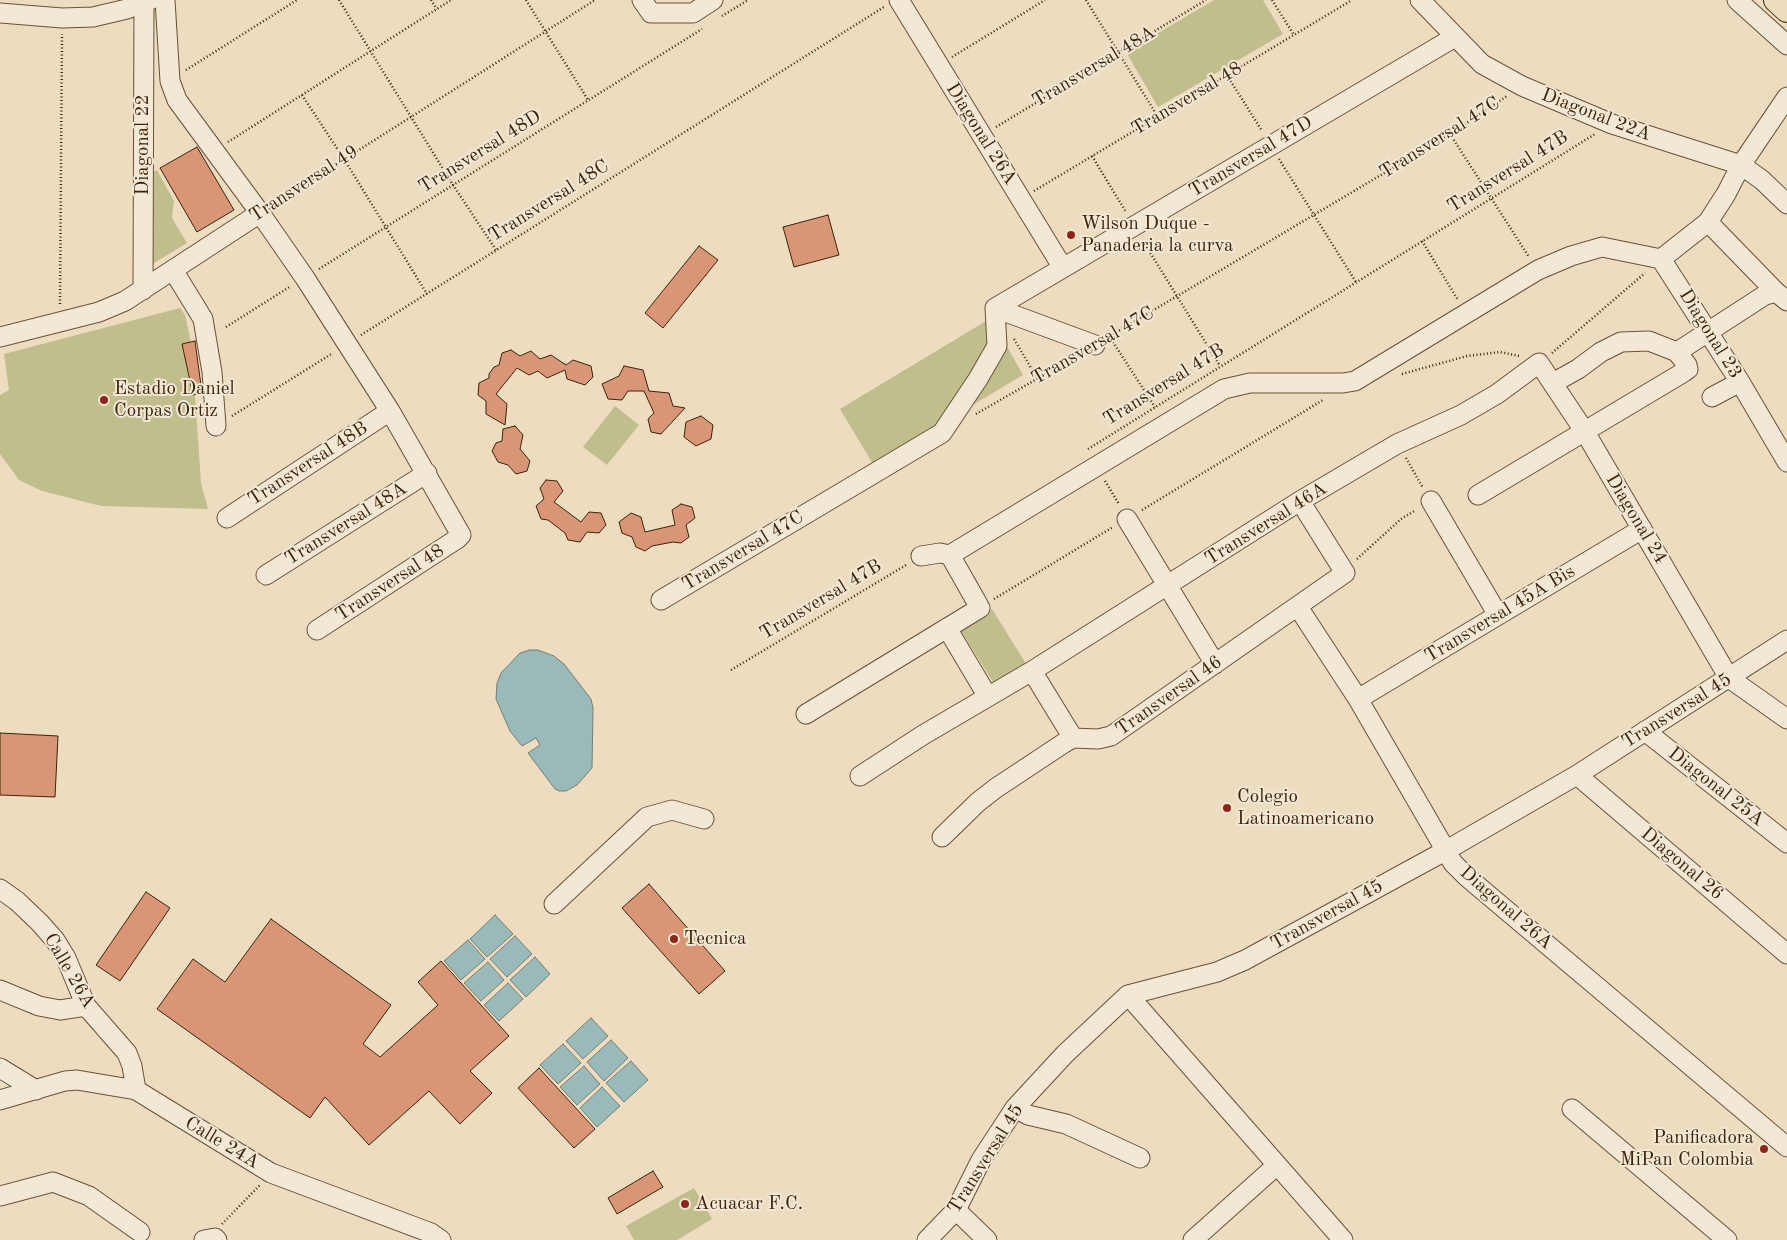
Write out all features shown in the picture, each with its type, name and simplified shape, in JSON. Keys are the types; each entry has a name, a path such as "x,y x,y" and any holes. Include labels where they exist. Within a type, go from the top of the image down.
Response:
{"main road":[{"path":"1776,0 1787,10"}],"street":[{"path":"165,0 170,81 180,105 260,213 305,278 390,411 427,473"},
{"path":"642,0 651,13 693,12 713,0"},
{"name":"Diagonal 22A","path":"1420,0 1482,64 1522,86 1612,124 1740,165 1762,180 1787,204"},
{"path":"1737,0 1787,45"},
{"path":"0,13 62,18 93,17 146,1"},
{"name":"Diagonal 22","path":"143,290 146,1"},
{"name":"Diagonal 26A","path":"893,3 939,65 1062,268"},
{"name":"Transversal 47D","path":"995,308 1455,37"},
{"path":"950,555 1224,389 1250,383 1343,383 1355,381 1538,270 1572,256 1602,247 1661,259 1708,222 1726,194 1740,165 1787,97"},
{"name":"Transversal 49","path":"0,337 99,312 126,301 260,213"},
{"path":"1708,222 1781,297"},
{"name":"Diagonal 23","path":"1661,259 1740,382 1787,462"},
{"path":"172,270 203,319 212,372 216,426"},
{"path":"1677,352 1765,294 1781,297"},
{"path":"995,308 1102,341"},
{"name":"Transversal 47C","path":"661,600 942,433 978,379 997,346 995,308"},
{"path":"1478,495 1688,370 1687,365 1677,352 1649,341 1621,342 1600,352 1578,369 1553,383"},
{"name":"Diagonal 24","path":"1540,363 1584,432 1729,678"},
{"name":"Transversal 46A","path":"860,776 1032,671 1300,501 1397,444 1461,415 1497,394 1540,363"},
{"path":"1712,397 1740,382"},
{"name":"Transversal 48B","path":"227,518 390,411"},
{"name":"Transversal 48","path":"317,630 461,535 427,473"},
{"name":"Transversal 48A","path":"266,575 427,473"},
{"path":"1300,501 1345,573"},
{"path":"1431,501 1498,615"},
{"path":"1127,518 1215,664"},
{"name":"Transversal 45A Bis","path":"1358,699 1642,529"},
{"path":"806,714 980,608 950,555 940,552 921,556"},
{"name":"Transversal 46","path":"1073,738 1098,739 1111,736 1345,573"},
{"name":"Diagonal 26A","path":"1298,607 1358,699 1453,863 1467,877 1787,1146"},
{"path":"947,628 988,697"},
{"name":"Transversal 45","path":"927,1240 956,1210 980,1160 1015,1108 1064,1054 1128,995 1217,972 1245,960 1445,851 1576,775 1787,640"},
{"path":"942,838 978,802 996,788 1073,738 1032,671"},
{"path":"1729,678 1787,719"},
{"name":"Diagonal 25A","path":"1645,731 1787,843"},
{"name":"Diagonal 26","path":"1576,775 1787,954"},
{"path":"554,904 647,817 672,810 704,819"},
{"name":"Calle 26A","path":"0,889 17,901 34,917 54,940 66,958 86,1006 127,1053 132,1066 136,1090"},
{"path":"0,990 39,1006 60,1010 86,1006"},
{"path":"1128,995 1342,1240"},
{"path":"0,1068 36,1090"},
{"name":"Calle 24A","path":"0,1100 65,1081 77,1080 136,1090 271,1173 431,1233 441,1240"},
{"path":"1015,1108 1028,1115 1066,1124 1140,1158"},
{"path":"1572,1109 1727,1240"},
{"path":"1193,1240 1277,1165"},
{"path":"0,1196 53,1182 89,1196 140,1232"},
{"path":"956,1210 987,1240"}],"path":[{"path":"170,81 297,0"},
{"path":"339,0 453,185 496,250"},
{"path":"431,0 437,9"},
{"path":"214,151 451,0"},
{"path":"526,0 588,100"},
{"name":"Transversal 49","path":"260,213 595,0"},
{"path":"714,21 748,0"},
{"path":"939,65 1045,0"},
{"path":"1086,0 1158,116"},
{"name":"Transversal 48A","path":"982,135 1206,0"},
{"path":"1272,0 1294,35"},
{"name":"Transversal 48","path":"1021,198 1352,0"},
{"name":"Transversal 48C","path":"216,426 893,3"},
{"path":"60,323 62,18"},
{"name":"Transversal 48D","path":"226,327 706,26"},
{"path":"1227,75 1356,282"},
{"name":"Transversal 47C","path":"968,418 1102,341 1450,134 1522,86"},
{"path":"302,95 344,158 427,294"},
{"name":"Transversal 47B","path":"1096,468 1086,451 1612,124"},
{"path":"1450,134 1538,270"},
{"path":"1092,156 1220,366"},
{"path":"1422,241 1466,314"},
{"path":"1397,375 1467,356 1500,352 1540,363 1661,259"},
{"path":"995,308 1037,378"},
{"path":"1102,341 1155,407"},
{"path":"980,608 1330,396"},
{"path":"1345,573 1363,553 1401,519 1431,501 1397,444"},
{"path":"1096,468 1127,518"},
{"name":"Transversal 47B","path":"731,670 921,556"},
{"path":"210,1240 271,1173"}],"shaded area":[{"path":"1214,0 1263,0 1283,34 1158,107 1126,52"},
{"path":"157,170 174,201 172,218 187,243 154,263 150,262 151,173"},
{"name":"Estadio Daniel Corpas Ortiz","path":"180,308 185,315 191,342 182,344 192,395 195,394 201,483 208,509 101,506 42,491 19,480 0,454 0,395 9,390 4,354"},
{"path":"991,318 1023,375 873,464 840,409"},
{"path":"615,406 639,425 607,465 583,447"},
{"path":"992,609 1028,667 996,687 960,629"},
{"name":"Acuacar F.C.","path":"694,1188 712,1219 677,1240 634,1240 626,1226"}],"water":[{"path":"538,650 554,656 564,664 591,699 593,708 592,768 577,785 566,791 555,789 528,753 540,745 536,738 522,746 510,731 496,699 497,683 501,673 520,653"},
{"path":"495,915 513,934 487,957 470,939"},
{"path":"515,936 532,954 507,977 490,959"},
{"path":"468,940 485,959 461,980 444,961"},
{"path":"535,957 550,974 526,997 510,980"},
{"path":"488,962 504,980 481,1001 464,983"},
{"path":"508,983 523,999 499,1021 484,1005"},
{"path":"591,1018 608,1036 583,1059 566,1041"},
{"path":"611,1040 628,1058 604,1081 587,1062"},
{"path":"563,1044 581,1063 558,1084 540,1065"},
{"path":"631,1061 648,1080 624,1102 606,1083"},
{"path":"584,1066 600,1084 577,1105 560,1087"},
{"path":"602,1087 620,1106 597,1127 580,1108"}],"building":[{"path":"197,147 234,210 197,232 160,168"},
{"path":"828,215 839,255 794,267 783,227"},
{"path":"699,246 718,260 663,328 645,313"},
{"path":"195,341 202,393 193,395 182,344"},
{"path":"511,350 520,356 531,351 540,359 551,355 566,365 573,360 591,366 593,377 585,385 567,379 565,370 547,378 538,371 529,375 517,368 496,394 507,404 505,425 486,414 486,401 478,395 479,383 489,378 489,374 494,367 499,365 502,353"},
{"path":"624,366 643,370 649,391 669,393 673,406 685,408 661,434 651,432 648,419 654,413 644,391 628,391 622,400 608,399 602,384 619,376"},
{"path":"701,416 713,425 711,439 696,446 684,437 686,422"},
{"path":"515,426 523,435 520,449 530,461 527,471 516,474 508,465 498,462 492,451 496,443 502,441 503,429"},
{"path":"546,480 557,481 563,491 554,502 581,522 589,512 601,513 606,525 599,533 587,532 580,542 568,540 565,533 548,520 541,519 536,506 544,499 540,488"},
{"path":"681,504 692,507 695,518 686,525 689,537 681,543 673,542 652,546 645,551 636,547 632,537 622,533 619,522 631,513 641,517 645,532 675,525 672,510"},
{"path":"0,733 58,736 55,797 0,795"},
{"name":"Tecnica","path":"649,884 725,971 699,994 622,908"},
{"path":"146,892 170,908 120,981 96,965"},
{"path":"271,919 391,1005 363,1044 380,1057 438,1005 418,982 441,961 509,1036 470,1071 492,1093 460,1124 429,1091 369,1145 325,1097 310,1118 157,1009 193,959 225,982"},
{"path":"539,1068 595,1129 574,1148 518,1088"},
{"path":"653,1171 663,1187 617,1214 608,1198"}],"place":[{"name":"Wilson Duque - Panaderia la curva","path":"1071,235"},
{"name":"Estadio Daniel Corpas Ortiz","path":"104,400"},
{"name":"Colegio Latinoamericano","path":"1227,808"},
{"name":"Tecnica","path":"674,939"},
{"name":"Panificadora MiPan Colombia","path":"1764,1149"},
{"name":"Acuacar F.C.","path":"685,1204"}]}
